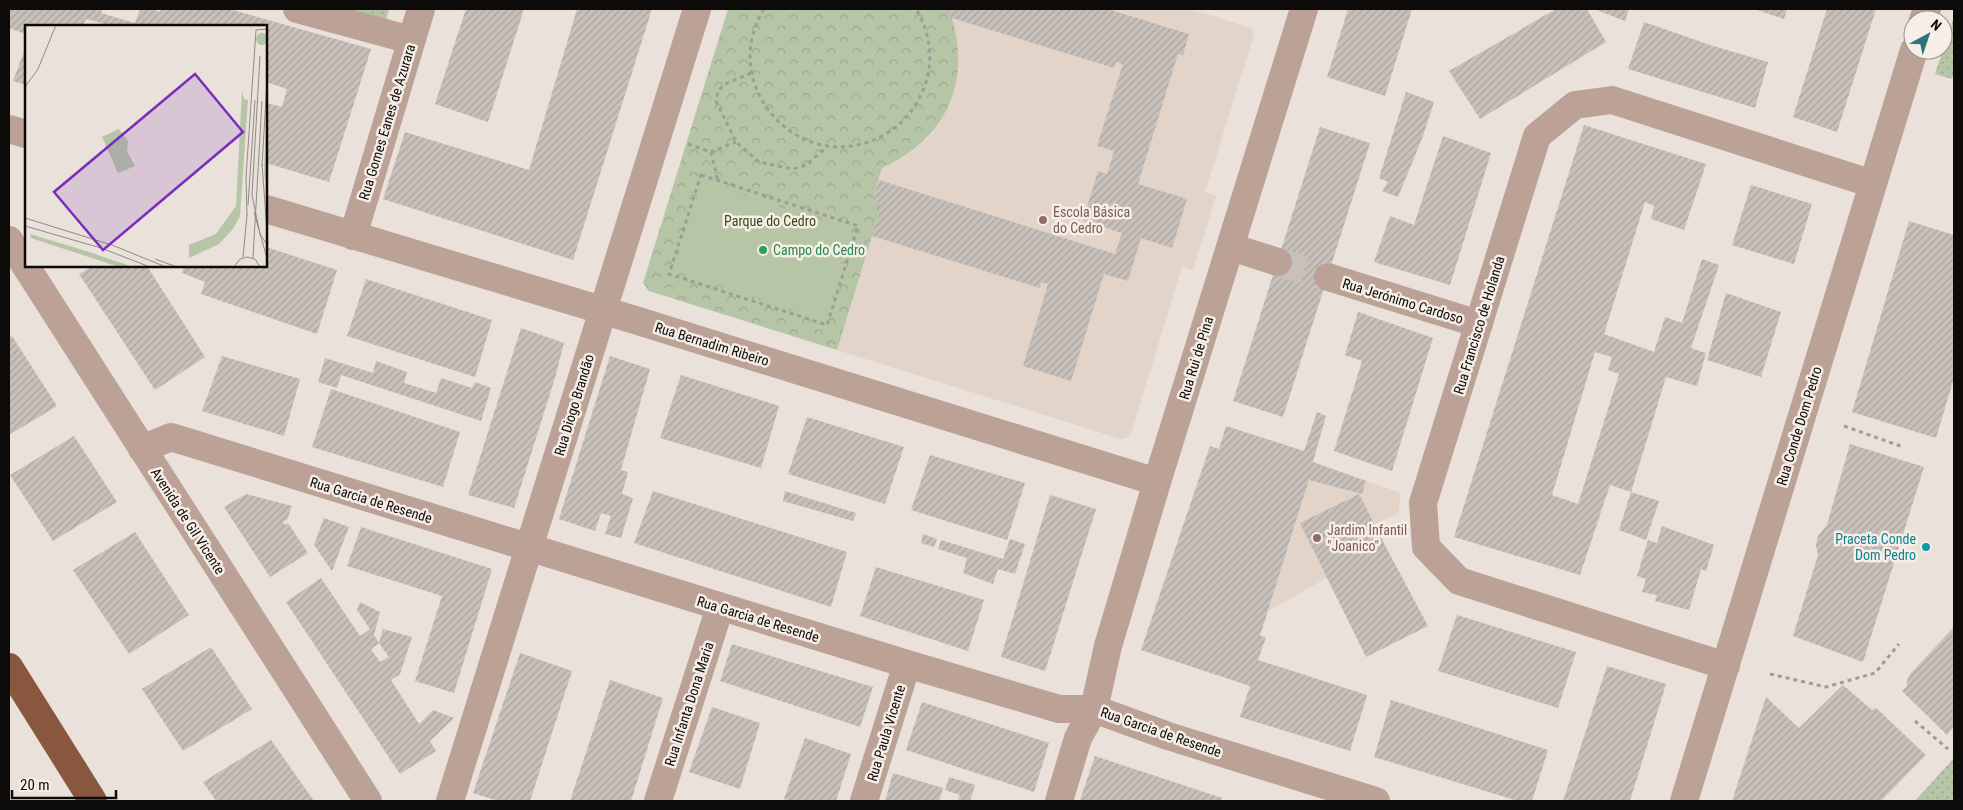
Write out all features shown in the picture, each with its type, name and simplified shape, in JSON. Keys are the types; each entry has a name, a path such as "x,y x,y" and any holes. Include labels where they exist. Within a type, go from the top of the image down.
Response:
{"highway":[{"path":"9,667 93,801"}],"street":[{"path":"297,9 411,40"},
{"name":"Rua Gomes Eanes de Azurara","path":"353,236 421,9"},
{"name":"Rua Diogo Brandão","path":"450,801 697,9"},
{"name":"Rua Rui de Pina","path":"1059,801 1078,738 1094,709 1108,646 1231,247 1299,10"},
{"name":"Rua Conde Dom Pedro","path":"1684,801 1911,60"},
{"name":"Rua Francisco de Holanda","path":"1726,666 1459,581 1426,547 1423,503 1537,136 1575,104 1612,100 1873,184"},
{"path":"9,129 25,134"},
{"name":"Rua Bernadim Ribeiro","path":"268,210 1157,482"},
{"name":"Avenida de Gil Vicente","path":"9,240 25,265"},
{"path":"1231,247 1278,262"},
{"name":"Avenida de Gil Vicente","path":"27,268 368,801"},
{"name":"Rua Jerónimo Cardoso","path":"1328,277 1479,324"},
{"name":"Rua Garcia de Resende","path":"142,449 171,438 1059,709 1094,709 1168,736 1376,801"},
{"name":"Rua Infanta Dona Maria","path":"658,801 720,607"},
{"name":"Rua Paula Vicente","path":"864,801 907,664"}],"path":[{"path":"764,9 755,25 750,57 751,73 762,103 784,127 797,136 828,146 852,146 876,139 890,132 913,110 921,96 930,64 926,32 916,9"},
{"path":"751,73 725,84 718,91 716,101 736,142 758,162 793,168 806,165 828,146"},
{"path":"680,141 711,152 736,142"},
{"path":"711,152 718,181"},
{"path":"701,175 718,181 858,226 827,325 669,274 701,175"},
{"path":"1844,426 1903,447"},
{"path":"1770,674 1826,687 1875,673 1899,644"},
{"path":"1915,720 1948,749"}],"shaded area":[{"name":"Escola Básica do Cedro","path":"949,9 1190,9 1251,28 1253,31 1254,35 1205,192 1216,196 1193,270 1182,267 1131,434 1126,438 1121,439 837,350 882,205 872,201 882,168 915,149 931,135 943,117 946,16"},
{"name":"Jardim Infantil \"Joanico\"","path":"1315,463 1401,493 1398,514 1313,551 1327,578 1268,611"}],"green space":[{"path":"347,9 389,9 386,20"},
{"name":"Parque do Cedro","path":"728,9 949,9 947,16 952,18 957,42 958,65 955,87 948,107 937,126 922,142 904,156 882,168 872,201 882,204 837,350 649,291 643,283"},
{"path":"1954,17 1954,72 1952,79 1935,74 1940,60 1953,60"},
{"name":"Campo do Cedro","path":"702,182 852,230 824,319 674,271"},
{"path":"1954,758 1954,801 1915,801"}],"building":[{"path":"9,9 102,9 101,13 135,23 140,9 152,9 160,12 161,9 234,9 371,49 329,182 268,164 268,104 282,107 287,89 268,83 268,25 109,25 86,19 83,25 36,25 29,23 28,25 25,25 25,34 9,28"},
{"path":"466,9 524,9 488,122 435,104"},
{"path":"577,9 652,9 573,260 383,199 405,132 529,170"},
{"path":"949,9 1107,9 1189,34 1183,55 1178,54 1138,184 1187,199 1172,248 1141,238 1128,281 1104,274 1071,381 1023,366 1048,284 1041,282 1040,288 872,236 882,204 872,201 879,180 1115,254 1122,233 1083,220 1098,171 1107,174 1114,151 1097,146 1123,64 1116,62 1114,68 952,18 946,16"},
{"path":"1348,9 1412,9 1385,96 1327,77"},
{"path":"1556,9 1587,9 1606,42 1480,119 1449,71"},
{"path":"1594,9 1629,9 1625,21"},
{"path":"1754,9 1787,9 1784,19"},
{"path":"1827,9 1876,9 1837,132 1793,117"},
{"path":"1644,22 1713,46 1768,62 1755,108 1628,69"},
{"path":"25,49 25,85 13,81"},
{"path":"1406,92 1434,102 1423,136 1398,197 1382,191 1388,182 1379,178"},
{"path":"1584,125 1706,164 1684,230 1651,219 1654,206 1645,202 1604,334 1654,352 1665,317 1682,323 1702,259 1719,265 1691,348 1706,353 1697,386 1666,377 1631,492 1610,485 1580,575 1454,537","holes":["1595,352 1612,357 1608,370 1619,374 1578,504 1552,495"]},
{"path":"1320,127 1370,143 1283,417 1233,401"},
{"path":"1443,136 1491,153 1450,285 1374,262 1390,216 1414,225"},
{"path":"1751,185 1812,204 1794,264 1732,245"},
{"path":"1909,221 1954,235 1954,378 1936,438 1852,412"},
{"path":"268,248 337,270 317,334 201,294 205,282 182,273 183,268 268,268"},
{"path":"90,268 148,268 205,357 155,390 79,274"},
{"path":"366,279 492,320 475,377 347,336"},
{"path":"1726,293 1781,312 1761,377 1707,360"},
{"path":"1358,312 1433,338 1392,471 1334,451 1362,361 1345,355"},
{"path":"521,328 564,343 555,378 514,508 468,495"},
{"path":"12,336 57,406 9,435 9,338"},
{"path":"222,356 300,379 284,436 202,411"},
{"path":"610,356 650,369 621,470 628,472 622,494 633,498 621,538 605,534 611,516 601,513 595,531 559,519"},
{"path":"325,358 373,373 376,361 407,372 404,383 436,393 441,378 472,388 475,382 491,388 481,421 341,375 337,388 318,382"},
{"path":"681,375 779,406 761,468 660,438"},
{"path":"331,389 460,432 443,487 312,447"},
{"path":"1317,412 1326,416 1313,462 1366,481 1362,494 1309,480 1260,636 1266,637 1258,660 1367,695 1350,751 1240,717 1250,686 1141,650 1210,446 1219,449 1226,426 1304,451"},
{"path":"807,417 904,447 885,504 788,474"},
{"path":"74,436 117,502 53,541 10,475"},
{"path":"1850,444 1924,467 1863,662 1793,636 1818,555 1816,545 1818,536 1827,525"},
{"path":"930,455 1025,483 1007,540 911,510"},
{"path":"653,491 847,552 831,607 634,543"},
{"path":"785,491 856,513 853,521 783,501"},
{"path":"1631,492 1659,501 1646,540 1619,530"},
{"path":"246,494 292,506 287,520 283,521 285,525 288,523 308,553 270,577 224,507"},
{"path":"1359,494 1428,626 1366,657 1300,523"},
{"path":"1050,495 1096,509 1045,671 1001,657"},
{"path":"324,518 349,527 332,571 314,545"},
{"path":"1662,526 1714,545 1706,571 1701,569 1689,610 1655,601 1657,595 1642,592 1646,579 1637,576 1648,540 1657,543"},
{"path":"361,527 492,569 454,693 415,681 442,596 347,566"},
{"path":"135,532 189,615 129,654 73,570"},
{"path":"923,534 937,539 934,547 921,543"},
{"path":"1010,539 1025,544 1015,574 998,569 993,584 963,573 967,558 938,549 941,540 1003,559"},
{"path":"876,567 984,600 968,651 860,616"},
{"path":"321,578 360,636 370,629 357,610 360,602 380,612 374,635 379,643 383,629 412,637 400,674 391,680 419,724 433,710 454,718 430,741 436,751 400,774 286,602","holes":["379,643 389,657 380,662 371,649"]},
{"path":"1457,615 1576,652 1558,708 1438,671"},
{"path":"1954,627 1954,727 1947,735 1902,691 1907,686 1907,680 1911,673"},
{"path":"732,644 873,687 860,727 720,681"},
{"path":"211,647 252,709 183,751 142,689"},
{"path":"520,653 572,671 530,801 498,801 473,793"},
{"path":"1607,666 1666,684 1630,801 1563,801"},
{"path":"610,680 663,698 631,801 570,801"},
{"path":"1843,685 1872,710 1876,708 1926,755 1881,801 1732,801 1766,697 1799,728"},
{"path":"1391,700 1548,750 1532,801 1518,801 1374,757"},
{"path":"922,702 1049,743 1034,792 906,750"},
{"path":"712,707 760,723 740,789 689,772"},
{"path":"805,738 851,754 836,801 791,801 784,799"},
{"path":"271,740 314,801 216,801 203,782"},
{"path":"1095,756 1222,798 1221,801 1080,800"},
{"path":"893,773 943,788 939,801 885,801"},
{"path":"949,777 975,785 970,801 958,801 960,795 945,790"}],"tunnel":[{"path":"1278,262 1328,277"}],"place":[{"name":"Escola Básica do Cedro","path":"1043,220"},
{"name":"Campo do Cedro","path":"763,250"},
{"name":"Jardim Infantil \"Joanico\"","path":"1317,538"},
{"name":"Praceta Conde Dom Pedro","path":"1926,547"}]}
